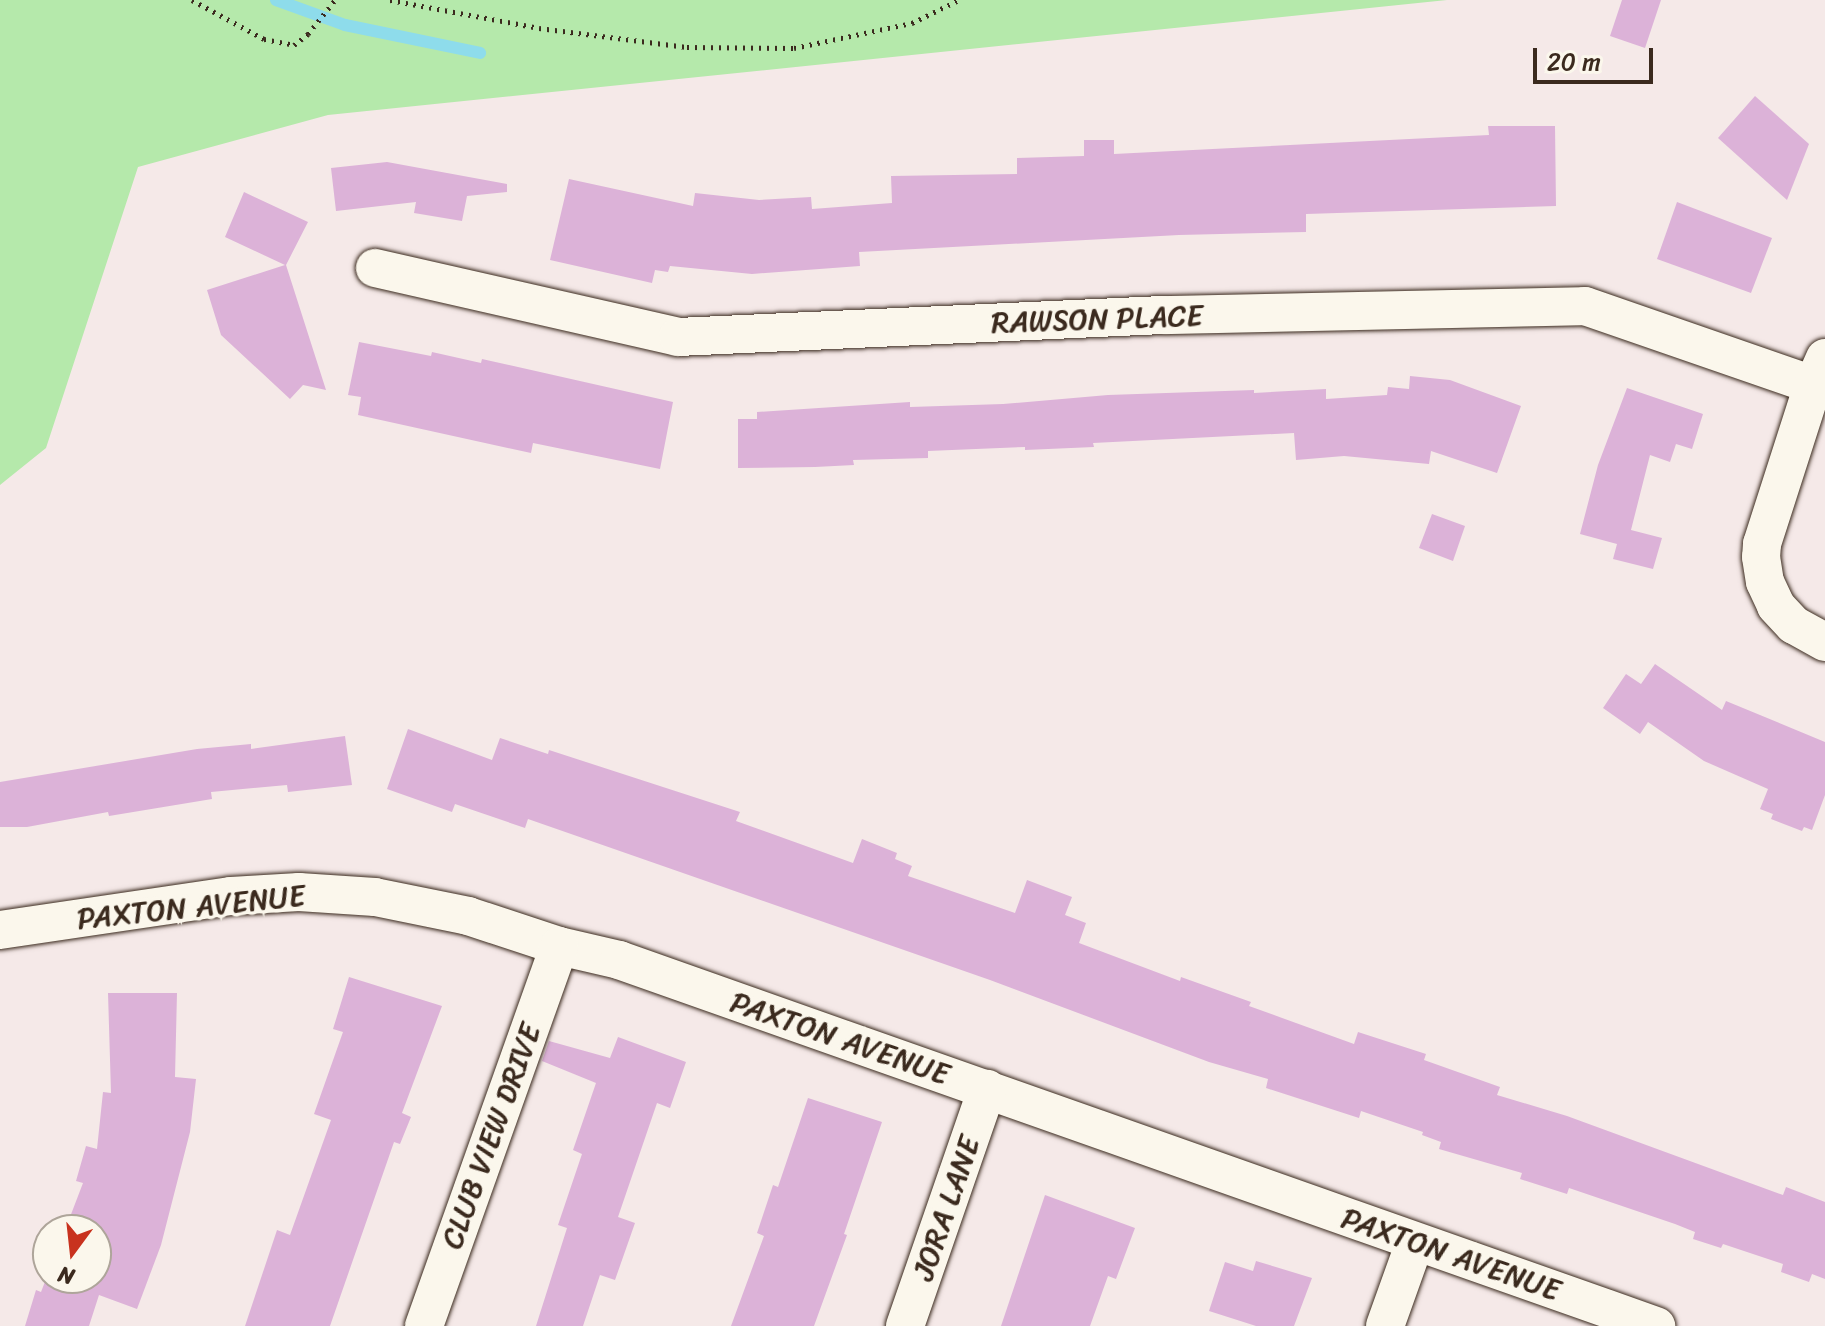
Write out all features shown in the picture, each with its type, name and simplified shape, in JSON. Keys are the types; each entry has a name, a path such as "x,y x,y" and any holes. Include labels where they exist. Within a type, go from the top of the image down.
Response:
{"street":[{"name":"RAWSON PLACE","path":"375,268 678,337 1167,315 1585,306 1819,371"},
{"path":"1819,371 1762,544 1761,557 1765,582 1776,606 1794,625 1825,642"},
{"name":"PAXTON AVENUE","path":"0,930 231,896 299,892 375,897 468,916 559,946 619,960 1656,1326"},
{"name":"CLUB VIEW DRIVE","path":"424,1326 559,946"},
{"name":"JORA LANE","path":"905,1326 987,1089"},
{"path":"1385,1326 1415,1242"}],"path":[{"path":"192,0 264,39 294,45 308,34 333,0"},
{"path":"390,0 539,28 687,47 794,48 912,23 959,0"}],"green space":[{"path":"0,0 1447,0 328,115 138,167 46,448 0,485"}],"building":[{"path":"1622,0 1661,0 1645,48 1610,36"},
{"path":"1755,96 1809,144 1787,200 1718,138"},
{"path":"1488,126 1555,126 1556,206 1306,214 1306,232 1179,235 859,252 860,266 752,274 670,266 668,272 655,270 652,283 550,260 569,179 693,206 695,193 759,200 811,197 812,209 892,203 891,176 1017,174 1017,158 1084,156 1084,140 1114,140 1114,154 1489,135"},
{"path":"387,162 507,184 507,192 467,196 462,221 414,213 416,202 336,211 331,168"},
{"path":"244,192 308,222 286,265 326,390 303,385 290,399 221,335 207,290 285,265 225,237"},
{"path":"1677,202 1772,238 1751,293 1657,259"},
{"path":"359,342 431,356 432,352 481,363 482,359 673,402 660,469 533,443 531,453 358,415 361,397 348,395"},
{"path":"1410,376 1450,380 1521,406 1497,473 1431,451 1429,464 1344,456 1296,460 1294,433 1093,443 1094,447 928,451 928,458 853,460 854,465 738,468 738,419 757,419 757,412 910,402 910,407 1003,404 1108,395 1254,390 1254,393 1326,389 1326,399 1387,395 1388,387 1409,389"},
{"path":"1627,388 1703,414 1692,449 1676,444 1670,462 1650,455 1631,530 1662,538 1653,569 1613,559 1617,544 1580,534 1598,465"},
{"path":"1432,514 1465,526 1453,561 1419,548"},
{"path":"1655,664 1722,710 1726,701 1825,742 1825,795 1812,830 1804,827 1802,831 1771,819 1773,814 1760,809 1768,789 1704,761 1648,722 1640,734 1603,708 1626,674 1641,684"},
{"path":"408,729 492,760 500,738 548,754 549,750 740,812 736,821 853,863 862,839 897,853 895,859 912,866 908,876 1015,913 1027,880 1072,897 1065,915 1086,923 1079,943 1180,981 1181,977 1251,1002 1249,1006 1354,1044 1358,1032 1426,1054 1424,1060 1500,1087 1497,1095 1567,1116 1783,1195 1786,1187 1825,1202 1825,1279 1812,1274 1809,1282 1781,1272 1783,1264 1723,1244 1721,1248 1693,1239 1695,1232 1675,1224 1569,1188 1567,1194 1520,1179 1522,1173 1439,1149 1441,1142 1422,1135 1423,1132 1361,1111 1359,1118 1266,1088 1268,1079 1209,1062 990,980 528,819 525,828 455,804 452,812 387,789"},
{"path":"345,736 352,785 288,792 287,785 211,792 212,799 109,816 108,812 27,827 0,827 0,782 197,749 251,744 251,749"},
{"path":"349,977 442,1006 402,1113 411,1117 400,1144 394,1142 330,1326 245,1326 277,1230 290,1235 331,1120 314,1114 343,1032 333,1029"},
{"path":"108,993 177,993 175,1077 196,1079 190,1132 161,1245 137,1309 99,1295 89,1326 25,1326 35,1294 112,1294 112,1214 71,1214 83,1183 76,1181 86,1146 97,1149 103,1092 111,1093"},
{"path":"618,1037 686,1062 670,1108 657,1103 618,1217 635,1223 615,1280 600,1275 583,1326 536,1326 567,1228 558,1225 582,1154 573,1150 596,1083 542,1061 549,1041 610,1058"},
{"path":"808,1098 882,1122 844,1234 847,1235 814,1326 731,1326 764,1236 757,1233 773,1185 778,1187"},
{"path":"1045,1195 1135,1228 1116,1279 1108,1276 1090,1326 1001,1326"},
{"path":"1256,1261 1312,1278 1294,1326 1256,1326 1209,1311 1225,1262 1253,1271"}],"waterway":[{"path":"276,0 345,25 480,53"}]}
